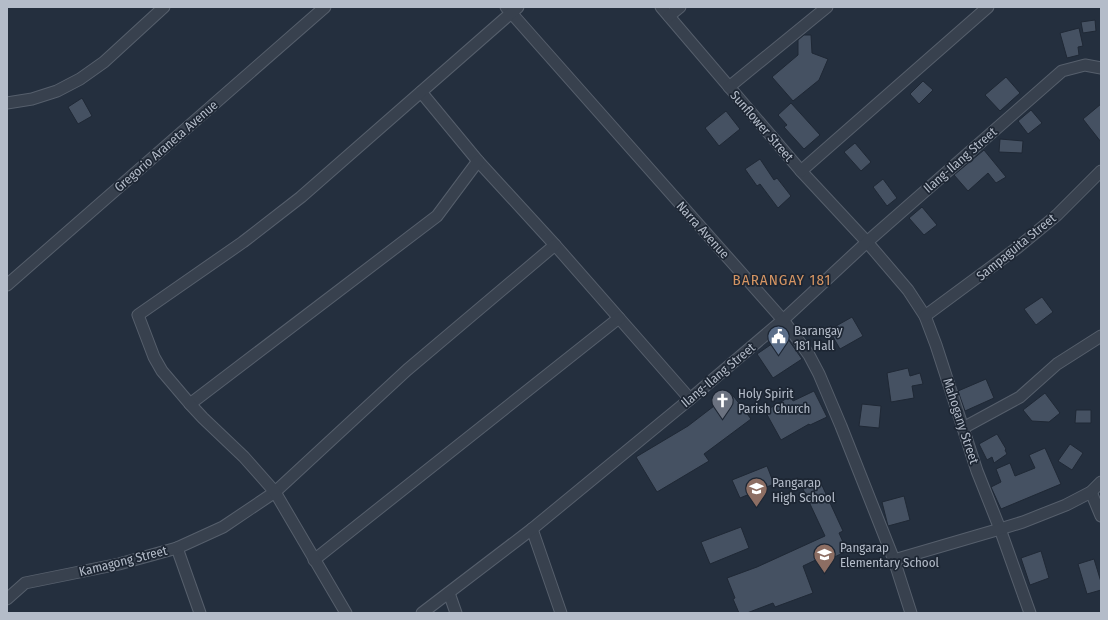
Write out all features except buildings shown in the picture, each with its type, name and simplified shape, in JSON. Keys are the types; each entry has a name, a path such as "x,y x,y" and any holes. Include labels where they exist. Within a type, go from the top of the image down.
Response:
{"street":[{"path":"7,103 32,99 57,91 80,79 104,62 164,7"},
{"name":"Gregorio Araneta Avenue","path":"7,285 325,7"},
{"name":"Sunflower Street","path":"661,7 801,171 867,242"},
{"path":"669,16 680,7"},
{"path":"729,87 827,7"},
{"path":"801,171 988,7"},
{"path":"346,613 275,492 244,457 203,418 162,371 154,357 138,315 243,242 301,197 421,92 512,9"},
{"name":"Narra Avenue","path":"512,9 783,320 804,349 819,374 841,426 894,560 911,613"},
{"name":"Ilang-Ilang Street","path":"422,613 532,529 690,399 783,320 867,242 1062,72 1085,65 1101,68"},
{"path":"421,92 478,161 555,245 690,399"},
{"path":"190,404 436,216 478,161"},
{"name":"Sampaguita Street","path":"925,316 1016,248 1057,215 1101,171"},
{"name":"Mahogany Street","path":"867,242 908,290 925,316 936,345 977,471 1000,529 1030,613"},
{"path":"177,548 223,527 275,492 407,370 555,245"},
{"path":"314,560 619,318"},
{"path":"963,428 1020,397 1057,364 1101,336"},
{"path":"894,560 1000,529 1066,505 1091,492 1101,482"},
{"path":"1091,492 1101,516"},
{"path":"532,529 561,613"},
{"name":"Kamagong Street","path":"7,600 25,583 119,564 177,548 200,613"},
{"path":"449,593 456,613"}],"place":[{"name":"Barangay 181 Hall","path":"779,356"},
{"name":"Holy Spirit Parish Church","path":"723,420"},
{"name":"Pangarap High School","path":"757,508"},
{"name":"Pangarap Elementary School","path":"824,574"}],"district":[{"name":"BARANGAY 181","path":"782,280"}]}
